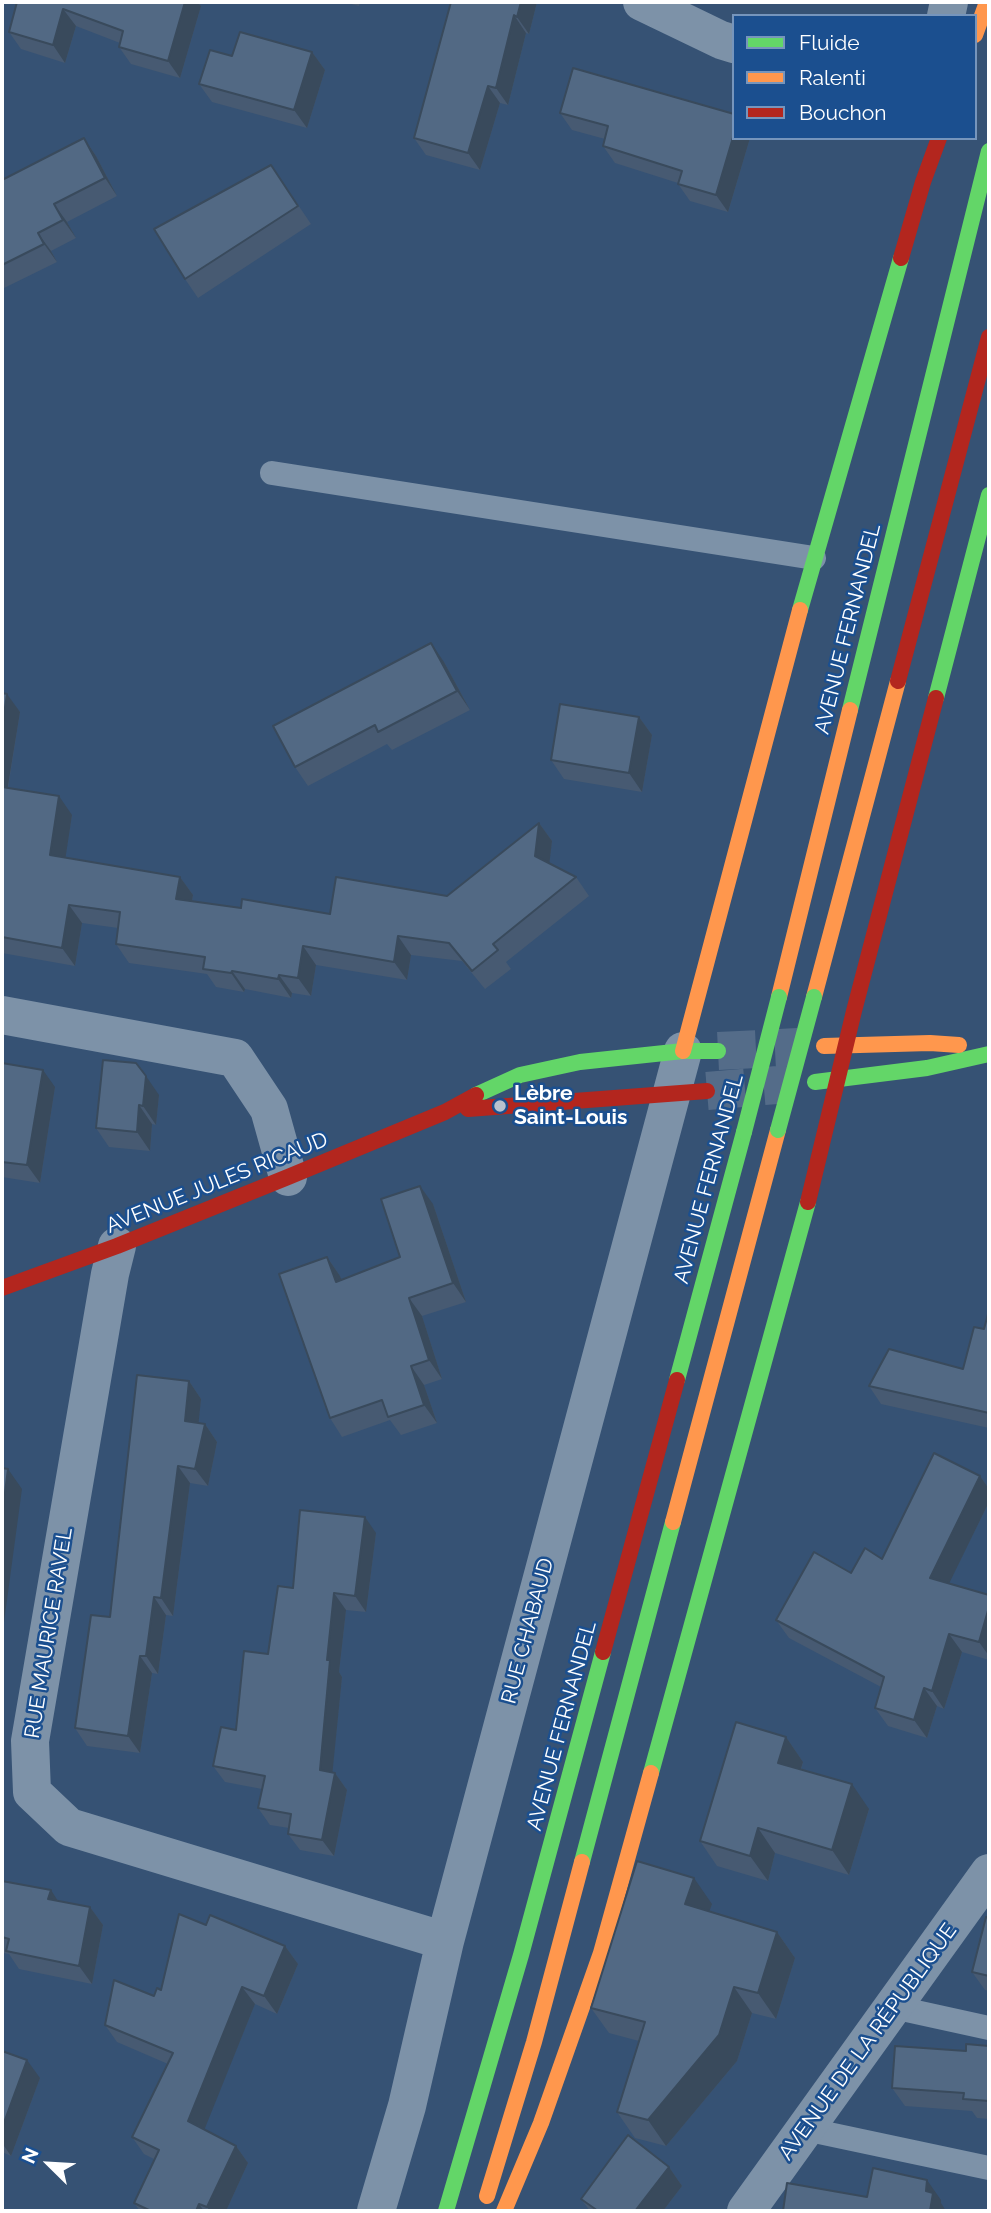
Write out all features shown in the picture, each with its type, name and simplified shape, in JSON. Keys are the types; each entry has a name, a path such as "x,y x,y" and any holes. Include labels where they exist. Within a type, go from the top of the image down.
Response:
{"main road":[{"path":"977,29 986,2"},
{"path":"700,1051 814,558 923,182 938,140"},
{"name":"AVENUE FERNANDEL","path":"446,2211 521,1955 744,1132 989,151"},
{"path":"482,2211 534,2042 989,337"},
{"path":"504,2211 541,2123 601,1953 799,1240 845,1046 989,495"},
{"path":"824,1046 930,1043 989,1048"},
{"name":"AVENUE JULES RICAUD","path":"2,1288 117,1246 288,1177 445,1112 520,1074 580,1062 700,1051"},
{"path":"815,1082 927,1068 989,1054"},
{"name":"AVENUE JULES RICAUD","path":"445,1112 689,1092"}],"street":[{"path":"642,2 732,43"},
{"path":"2,1015 235,1058 269,1109 288,1177"},
{"name":"RUE CHABAUD","path":"376,2211 407,2106 445,1941 700,1051"},
{"name":"RUE MAURICE RAVEL","path":"117,1246 30,1741 32,1792 69,1827 445,1941"},
{"name":"AVENUE DE LA RÉPUBLIQUE","path":"746,2211 989,1873"}],"lane":[{"path":"272,473 814,558"},
{"path":"893,2007 989,2028"},
{"path":"805,2129 989,2168"}],"building":[{"path":"17,2 185,2 168,61 119,47 123,31 63,9 53,45 9,32"},
{"path":"451,2 521,2 517,17 514,15 496,88 488,86 468,153 414,138"},
{"path":"240,32 312,52 294,110 199,84 210,50 232,56"},
{"path":"573,68 732,113 732,140 716,195 678,184 682,171 603,146 608,126 560,113"},
{"path":"84,138 105,178 54,204 63,220 38,233 44,244 2,265 2,180"},
{"path":"271,165 298,206 185,279 154,229"},
{"path":"431,643 457,691 378,732 375,725 295,767 273,726"},
{"path":"2,693 7,694 2,728"},
{"path":"560,704 639,717 629,773 551,760"},
{"path":"2,787 59,796 50,855 180,877 176,899 241,908 242,899 330,914 336,877 447,896 539,823 535,856 576,877 493,944 498,950 472,971 449,943 398,936 394,962 303,946 298,978 279,975 278,979 203,969 205,957 116,944 120,912 69,905 62,948 2,937"},
{"path":"103,1060 136,1063 146,1076 143,1106 139,1105 137,1132 96,1128"},
{"path":"2,1063 43,1070 27,1165 2,1162"},
{"path":"420,1186 453,1283 409,1298 429,1360 411,1366 424,1405 388,1417 382,1400 330,1418 279,1274 327,1257 336,1282 400,1257 381,1199"},
{"path":"988,1314 989,1413 869,1386 889,1349 963,1369 974,1327 984,1329"},
{"path":"137,1375 189,1381 185,1421 205,1424 195,1469 178,1466 161,1598 154,1597 146,1656 140,1656 128,1736 75,1728 91,1615 110,1617"},
{"path":"934,1453 980,1476 930,1578 989,1595 989,1607 979,1642 949,1634 932,1691 924,1688 914,1720 875,1708 884,1677 776,1620 814,1552 851,1573 865,1548 882,1559"},
{"path":"2,1468 8,1469 2,1516"},
{"path":"300,1510 365,1517 355,1596 334,1593 320,1770 335,1773 322,1840 288,1834 291,1814 258,1808 265,1776 213,1766 221,1727 236,1730 244,1651 268,1654 278,1586 293,1588"},
{"path":"736,1722 786,1737 778,1763 852,1784 832,1850 758,1828 750,1856 700,1841"},
{"path":"637,1861 694,1878 685,1904 777,1932 758,1993 734,1987 719,2035 648,2120 617,2112 645,2022 591,2008"},
{"path":"2,1881 51,1890 48,1899 90,1907 79,1966 6,1951 9,1939 2,1937"},
{"path":"179,1914 206,1925 210,1915 285,1946 264,1996 242,1987 188,2121 236,2146 207,2207 199,2204 196,2211 151,2211 134,2203 159,2150 132,2137 173,2053 105,2025 114,1980 154,1996 157,1988 161,1990"},
{"path":"986,1917 989,1918 989,1976 972,1972"},
{"path":"966,2044 989,2046 989,2101 963,2099 964,2093 892,2088 895,2046 966,2051"},
{"path":"2,2051 27,2060 2,2128"},
{"path":"628,2135 669,2167 635,2211 598,2211 581,2199"},
{"path":"873,2168 927,2180 926,2191 933,2193 930,2211 783,2211 787,2183 867,2197"}],"tunnel":[{"path":"718,1051 798,1047"},
{"path":"707,1091 789,1084"}],"traffic: fast":[{"path":"850,710 989,151"},
{"path":"800,610 901,258"},
{"path":"936,698 989,495"},
{"path":"744,1132 779,997"},
{"path":"778,1130 814,997"},
{"path":"476,1095 520,1075 580,1062 683,1051 718,1051"},
{"path":"815,1082 927,1068 989,1054"},
{"path":"677,1380 744,1132"},
{"path":"651,1773 808,1202"},
{"path":"582,1862 673,1522"},
{"path":"446,2211 521,1955 603,1652"}],"traffic: slow":[{"path":"977,30 987,2"},
{"path":"683,1051 800,610"},
{"path":"814,997 898,681"},
{"path":"779,997 850,710"},
{"path":"824,1046 930,1043 959,1045"},
{"path":"673,1522 778,1130"},
{"path":"504,2211 541,2123 601,1953 651,1773"},
{"path":"487,2196 534,2042 582,1862"}],"traffic: jam":[{"path":"901,258 938,140"},
{"path":"898,681 989,337"},
{"path":"808,1202 854,1011 936,698"},
{"path":"468,1109 707,1091"},
{"path":"2,1288 117,1246 288,1177 445,1112 476,1095"},
{"path":"603,1652 677,1380"}],"place":[{"name":"Lèbre Saint-Louis","path":"500,1106"}]}
